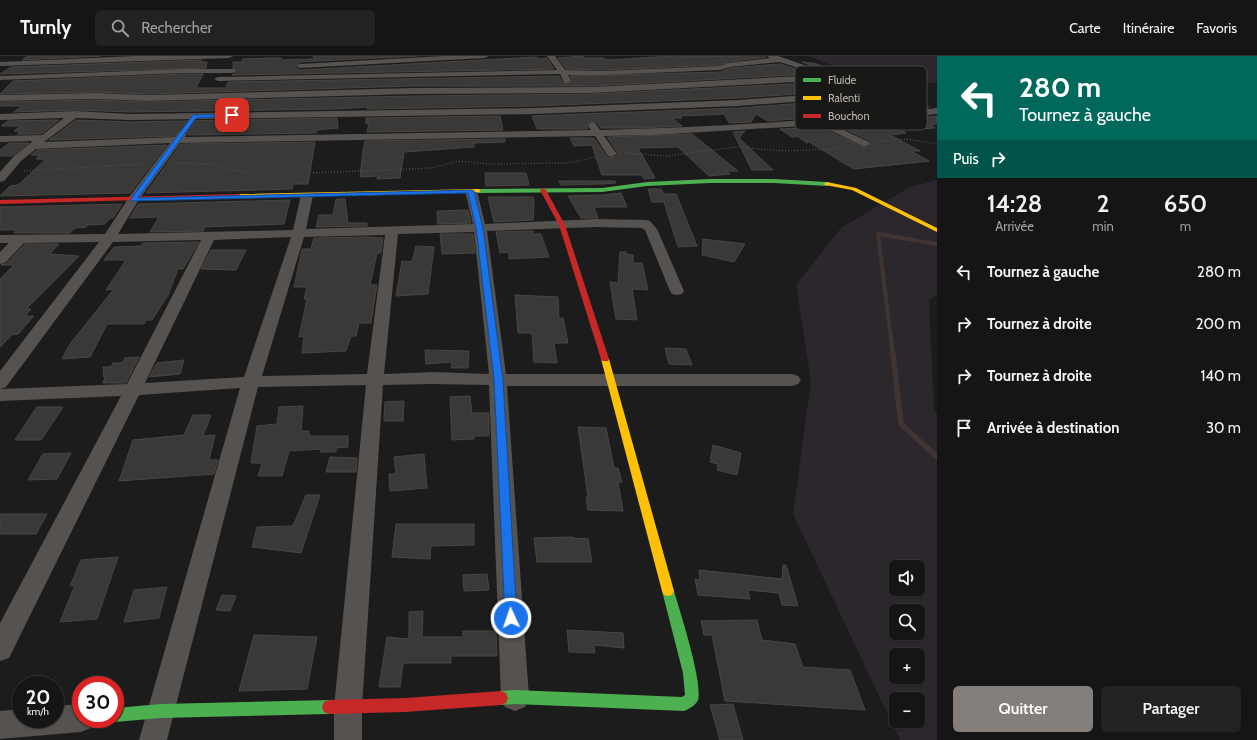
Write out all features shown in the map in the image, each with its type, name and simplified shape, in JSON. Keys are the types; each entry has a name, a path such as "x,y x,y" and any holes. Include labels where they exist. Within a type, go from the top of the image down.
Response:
{"street":[{"path":"0,64 142,57 229,56"},
{"path":"0,383 109,238 133,200 162,163 195,116 232,56"},
{"path":"293,61 292,67 353,59 485,56"},
{"path":"551,56 562,72 576,100 612,154"},
{"path":"770,56 801,66"},
{"path":"2,174 42,138 95,96 126,74 142,57"},
{"path":"407,58 415,101 413,130"},
{"path":"702,59 750,82 795,106"},
{"path":"661,60 673,69"},
{"path":"0,78 126,74 219,75 633,72 721,68 727,65 783,60"},
{"path":"219,75 251,70"},
{"path":"633,72 650,88"},
{"path":"111,84 179,79"},
{"path":"0,117 74,114 130,117 195,116 415,101 431,112 576,100 650,88 795,79"},
{"path":"664,87 672,95 695,130"},
{"path":"0,98 95,96 147,98 207,96 415,101 576,100 682,112 795,99"},
{"path":"927,112 937,111"},
{"path":"927,118 931,120"},
{"path":"33,146 413,130 597,133 695,130 795,124"},
{"path":"836,130 865,144"},
{"path":"0,139 42,138"},
{"path":"6,159 18,158"},
{"path":"0,202 471,191 602,190 648,184 710,181 774,182 842,186 863,193 937,230"},
{"path":"124,714 160,712 406,706 515,697 684,704 692,698 690,673 612,380 562,225 543,190"},
{"path":"471,191 480,228 498,380 515,697"},
{"path":"153,740 251,382 299,233 307,195"},
{"path":"0,239 209,236 562,225 646,224 651,229 677,291"},
{"path":"348,740 348,707 375,380 392,231"},
{"path":"0,649 133,390 209,236"},
{"path":"0,260 20,239"},
{"path":"0,395 133,390 251,382 433,378 498,380 792,380"},
{"path":"0,725 72,719"}],"path":[{"path":"2,174 162,163 205,162 248,174"}],"shaded area":[{"path":"808,56 937,56 937,83 927,83 927,66 834,66"},
{"path":"937,180 937,294 929,300 934,410 937,414 937,740 900,740 894,728 925,728 925,692 889,692 889,717 793,514 811,381 796,285 841,228 908,188"}],"building":[{"path":"27,56 101,56 22,60"},
{"path":"313,56 417,56 300,62 295,67 300,70 536,57 539,59 547,58 554,69 232,75 238,72 233,68 233,62 242,62 243,59 314,59"},
{"path":"582,56 585,58 603,58 608,60 672,56 766,57 727,62 720,65 602,70 566,69 558,58"},
{"path":"202,60 201,62 207,62 206,68 0,74 11,67"},
{"path":"802,62 814,63 822,66 813,66"},
{"path":"780,64 795,69 795,75 592,86 413,86 147,94 95,92 0,94 13,81 184,74 203,74 196,88 226,88 228,82 559,76 563,84 567,84 572,81 570,76 721,72 729,68"},
{"path":"795,84 795,94 738,98 534,106 367,109 368,107 336,109 130,112 75,110 14,112 22,106 0,106 0,102 93,100 147,102 413,96 592,94"},
{"path":"795,104 795,119 768,121 756,114 751,122 729,123 724,114 680,116 682,118 672,118 682,126 601,128 596,122 592,121 586,125 588,129 537,129 532,116 738,108"},
{"path":"500,116 503,130 367,132 369,124 366,124 366,118"},
{"path":"937,116 937,124 930,125 935,128 927,128 927,117"},
{"path":"337,118 338,128 317,130 316,133 188,135 188,133 182,130 174,136 49,140 76,120 130,122"},
{"path":"59,120 41,134 17,134 20,131 14,131 21,126 1,126 8,121"},
{"path":"780,129 826,130 866,148 871,144 870,141 847,130 901,130 906,133 890,135 920,151 911,151 929,161 854,169 809,142 807,143 797,136 792,137"},
{"path":"745,131 739,138 773,170 752,170 733,132"},
{"path":"692,134 738,171 726,171 730,174 709,176 678,147 638,148 655,178 644,179 642,175 602,175 592,145 574,146 570,138 594,138 607,157 612,158 618,155 618,153 607,137"},
{"path":"505,139 505,142 474,143 474,147 404,152 400,178 377,179 378,176 360,177 365,141"},
{"path":"315,142 308,184 293,184 292,189 146,193 181,144"},
{"path":"9,143 29,143 12,156 0,156 0,150"},
{"path":"167,145 130,193 0,196 10,186 18,185 46,159 36,159 40,155 31,155 37,150"},
{"path":"485,173 526,173 529,185 486,186"},
{"path":"559,181 615,181 616,183 561,185"},
{"path":"648,189 661,189 664,194 676,194 697,246 678,247 664,202 652,202"},
{"path":"621,193 627,207 594,207 598,218 581,218 568,196 602,195"},
{"path":"488,197 533,197 533,220 494,222"},
{"path":"336,199 345,199 348,223 367,223 367,226 316,227 319,215 333,215"},
{"path":"290,200 284,224 204,227 204,231 150,232 159,217 130,218 138,204"},
{"path":"122,204 113,218 110,218 105,224 87,225 86,227 75,228 70,233 14,233 17,230 0,230 0,207"},
{"path":"468,210 471,223 438,224 437,211"},
{"path":"533,231 533,234 541,234 549,257 509,259 509,252 500,253 496,232"},
{"path":"440,234 473,234 475,253 442,254"},
{"path":"314,238 383,238 381,253 377,253 370,285 377,285 371,323 359,323 356,336 351,336 346,351 302,353 304,336 299,337 307,299 304,299 307,287 294,287 302,249 311,249"},
{"path":"703,239 745,244 734,262 702,255"},
{"path":"199,242 183,269 178,269 168,295 152,320 146,320 144,324 107,324 90,357 62,359 70,344 114,289 106,290 126,260 104,260 114,247 141,246 143,243"},
{"path":"25,244 59,244 50,254 79,256 26,309 31,309 25,316 34,316 18,334 12,335 0,347 0,279 14,265 1,265 6,264"},
{"path":"416,246 434,247 428,294 396,296 402,261 412,262"},
{"path":"211,250 246,250 236,270 201,269"},
{"path":"620,252 626,252 626,254 633,255 633,263 642,263 648,290 632,289 637,320 616,319 610,282 618,283"},
{"path":"515,295 558,297 559,318 563,318 568,343 554,343 557,363 534,362 532,333 518,333"},
{"path":"665,348 686,349 692,365 669,364"},
{"path":"425,350 469,351 468,368 451,368 452,362 426,364"},
{"path":"139,357 126,383 103,383 105,378 103,367 111,367 113,363 122,363 125,358"},
{"path":"184,360 180,374 149,377 157,363"},
{"path":"470,396 472,413 489,413 489,436 474,436 474,439 452,440 450,397"},
{"path":"404,401 403,421 384,421 385,402"},
{"path":"303,406 301,431 309,431 309,436 348,436 348,447 336,448 336,452 320,452 321,449 289,451 282,476 258,476 262,463 251,463 257,426 277,424 279,407"},
{"path":"37,407 63,407 41,440 15,440"},
{"path":"193,415 211,415 203,436 215,435 209,460 218,460 214,474 119,481 133,440 184,435"},
{"path":"578,427 606,428 614,468 618,468 622,482 618,482 623,511 588,510 586,497 588,497"},
{"path":"713,445 741,453 737,475 717,470 718,464 710,462"},
{"path":"71,453 57,479 28,480 43,454"},
{"path":"424,454 427,488 390,491 389,474 396,474 394,457"},
{"path":"330,457 357,458 356,472 326,472"},
{"path":"306,495 320,495 301,553 252,547 257,527 293,526"},
{"path":"0,514 47,514 36,534 0,534"},
{"path":"396,524 474,524 474,545 431,546 430,559 392,557"},
{"path":"573,537 588,539 592,562 537,562 534,538"},
{"path":"118,557 97,619 60,622 75,585 70,586 81,560"},
{"path":"783,565 786,565 798,606 782,605 779,593 748,590 750,599 698,595 695,579 700,580 699,570 782,579"},
{"path":"487,574 489,590 464,591 463,575"},
{"path":"167,587 159,618 124,622 134,590"},
{"path":"222,595 236,596 230,611 216,610"},
{"path":"423,611 422,637 463,637 463,631 496,631 497,656 451,656 451,663 403,663 400,687 379,687 387,637 409,639 409,612"},
{"path":"757,620 762,640 795,644 803,667 850,670 865,710 725,701 712,635 704,635 701,621"},
{"path":"567,630 623,633 624,648 594,645 595,653 569,652"},
{"path":"254,635 317,637 307,689 239,691"},
{"path":"733,704 743,740 720,740 710,705"}],"waterway":[{"path":"893,355 878,234 937,244"},
{"path":"893,354 901,424 937,457"}],"traffic: fast":[{"path":"478,191 602,190 647,184 710,181 774,181 827,184"},
{"path":"501,698 515,697 684,704 692,698 690,673 668,591"},
{"path":"124,714 161,711 329,707"}],"traffic: slow":[{"path":"827,184 854,189 937,230"},
{"path":"239,196 478,191"},
{"path":"605,359 668,591"}],"traffic: jam":[{"path":"543,190 562,225 605,359"},
{"path":"0,202 239,196"},
{"path":"329,707 405,705 501,698"}],"route":[{"path":"232,115 195,116 162,163 133,200 471,191 480,228 498,380 511,618"}]}
